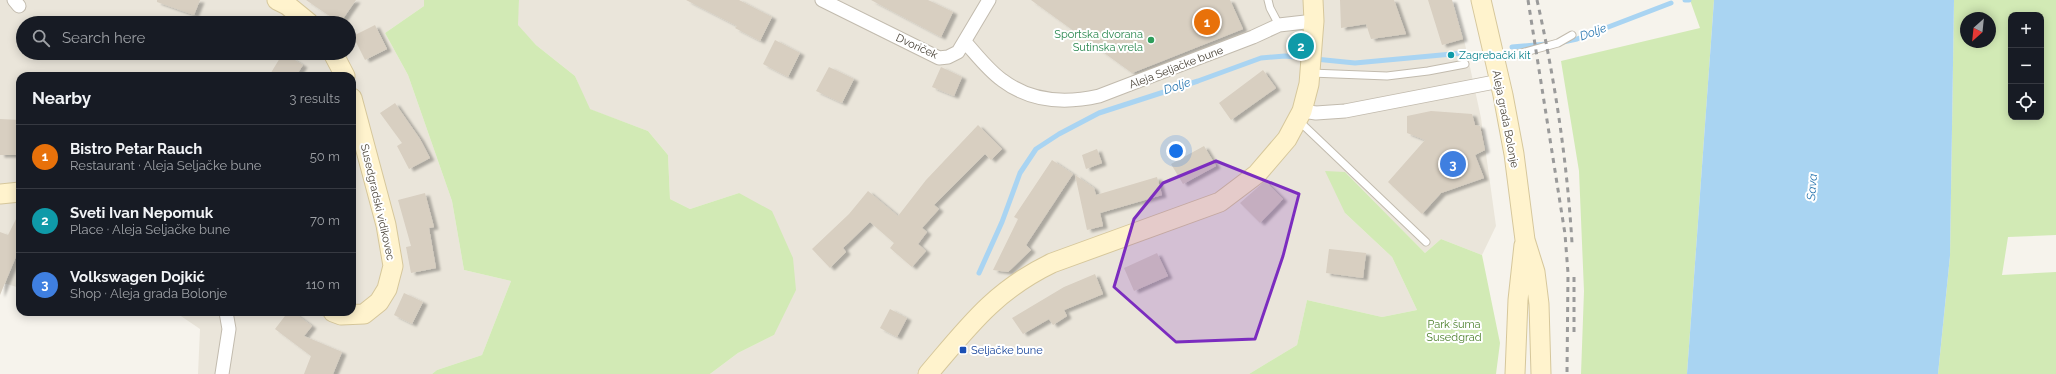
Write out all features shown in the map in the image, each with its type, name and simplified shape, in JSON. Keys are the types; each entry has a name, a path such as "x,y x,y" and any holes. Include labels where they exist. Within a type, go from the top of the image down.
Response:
{"street":[{"path":"278,0 300,16"},
{"name":"Dvoriček","path":"822,0 938,58 948,57 958,52 989,0"},
{"path":"928,374 977,317 1014,284 1052,263 1220,202 1257,174 1287,138 1300,115 1310,69 1314,21 1313,0"},
{"name":"Aleja grada Bolonje","path":"1481,0 1500,81 1514,154 1525,240 1535,272 1539,304 1541,374"},
{"name":"Aleja Seljačke bune","path":"965,42 1001,80 1023,93 1051,101 1078,101 1099,96 1253,37 1279,25 1314,21"},
{"path":"337,60 343,72"},
{"path":"1300,115 1345,110 1500,81"},
{"name":"Susedgradski vidikovec","path":"356,113 386,225 393,266 387,289 379,302 364,314 356,314"},
{"path":"0,194 16,192"},
{"name":"Aleja grada Bolonje","path":"1515,374 1518,300 1525,240"},
{"path":"222,374 229,330 227,316"}],"lane":[{"path":"1268,0 1270,8 1279,25"},
{"path":"1514,55 1558,43 1572,34"},
{"path":"1310,69 1387,76 1428,71 1465,64"},
{"path":"1300,115 1426,242"}],"highlighted area":[{"path":"1216,161 1299,194 1283,256 1255,339 1176,342 1114,287 1134,219 1163,183"}],"shaded area":[{"path":"0,0 424,0 424,6 385,33 408,75 452,201 464,270 511,281 482,355 437,370 432,374 198,374 200,329 181,316 356,316 356,72 16,72 16,287 0,282"},
{"path":"519,0 1452,0 1465,44 1481,118 1496,226 1482,255 1441,239 1425,253 1345,172 1345,213 1392,257 1417,310 1382,317 1307,300 1297,345 1249,374 710,374 738,353 774,335 739,193 690,209 670,199 668,155 648,131 589,109 575,76 536,45 517,25"}],"green space":[{"path":"424,0 519,0 518,25 536,45 575,76 590,109 648,131 668,155 670,199 690,209 739,193 772,211 793,258 796,290 774,335 738,353 710,374 432,374 437,370 482,355 511,281 464,270 452,201 408,75 385,33 424,6"},
{"path":"1690,0 1714,0 1687,374 1581,374 1584,291 1579,171 1561,61 1700,28"},
{"path":"1954,0 2056,0 2056,235 2008,237 2002,275 2056,272 2056,374 1938,374 1950,256"},
{"name":"Park šuma Susedgrad","path":"1325,171 1345,172 1425,253 1441,239 1482,255 1500,343 1496,374 1249,374 1297,345 1307,300 1382,317 1417,310 1392,257 1345,213"}],"water":[{"name":"Sava","path":"1714,0 1954,0 1950,256 1938,374 1687,374"}],"building":[{"path":"157,0 200,0 194,15 157,2"},
{"path":"306,0 356,0 345,16 330,16"},
{"path":"686,0 739,0 772,17 760,41 735,28 737,26"},
{"path":"871,0 928,0 953,12 941,37"},
{"name":"Sportska dvorana Sutinska vrela","path":"1031,0 1230,0 1243,29 1132,73"},
{"path":"1340,0 1394,0 1406,34 1371,39 1366,24 1341,28"},
{"path":"1428,0 1452,0 1463,39 1442,45"},
{"path":"375,25 387,49 365,60 356,42 356,34"},
{"path":"775,40 800,53 788,77 763,64"},
{"path":"279,60 295,60 303,65 299,72 271,72"},
{"path":"829,67 854,79 842,103 816,91"},
{"path":"941,67 962,77 954,96 932,87"},
{"path":"1263,70 1276,88 1231,120 1219,103"},
{"path":"395,103 420,139 430,158 409,169 397,146 402,143 380,113"},
{"path":"1431,111 1472,114 1475,125 1480,126 1485,150 1475,155 1484,178 1441,193 1422,214 1388,182 1425,140 1407,133 1407,116"},
{"path":"0,119 16,120 16,155 0,155"},
{"path":"978,125 1002,149 991,160 985,154 934,205 939,209 922,228 927,232 918,244 926,251 912,267 890,248 894,243 870,222 843,248 846,252 830,268 812,249 849,214 868,191 898,216 926,180"},
{"path":"1204,146 1216,166 1183,184 1171,164"},
{"path":"1097,149 1102,163 1086,169 1082,155"},
{"path":"1052,160 1073,174 1026,245 1031,250 1008,272 993,270 1018,219 1014,217"},
{"path":"1075,175 1094,188 1096,195 1157,177 1162,195 1100,213 1103,226 1087,230"},
{"path":"1265,181 1283,199 1260,223 1240,203"},
{"path":"425,193 434,227 429,228 436,268 411,273 406,247 411,246 398,200"},
{"path":"16,219 16,257 0,295 0,232 8,235"},
{"path":"1329,249 1366,253 1363,278 1326,273"},
{"path":"1157,253 1168,276 1134,291 1124,268"},
{"path":"1095,274 1103,294 1064,310 1067,316 1053,325 1049,319 1023,334 1012,318 1064,287"},
{"path":"404,293 423,302 412,324 394,315"},
{"path":"890,309 907,318 897,337 880,328"},
{"path":"285,316 298,316 312,326 304,336 342,352 333,374 304,374 311,356 275,329"}],"waterway":[{"name":"Dolje","path":"1563,42 1577,39 1671,3"},
{"name":"Dolje","path":"1512,47 1547,44"},
{"name":"Dolje","path":"979,273 1002,222 1020,173 1036,149 1059,134 1099,113 1198,81 1261,58 1285,56 1355,63 1463,53"}],"railway":[{"path":"1528,0 1565,234 1568,273 1567,374"},
{"path":"1537,0 1555,90 1567,182 1572,243"},
{"path":"1574,277 1574,333"}],"place":[{"name":"Bistro Petar Rauch","path":"1207,22"},
{"name":"Sportska dvorana Sutinska vrela","path":"1151,40"},
{"name":"Sveti Ivan Nepomuk","path":"1301,46"},
{"name":"Zagrebački kit","path":"1451,55"},
{"name":"Volkswagen Dojkić","path":"1453,164"},
{"name":"Seljačke bune","path":"963,350"}]}
